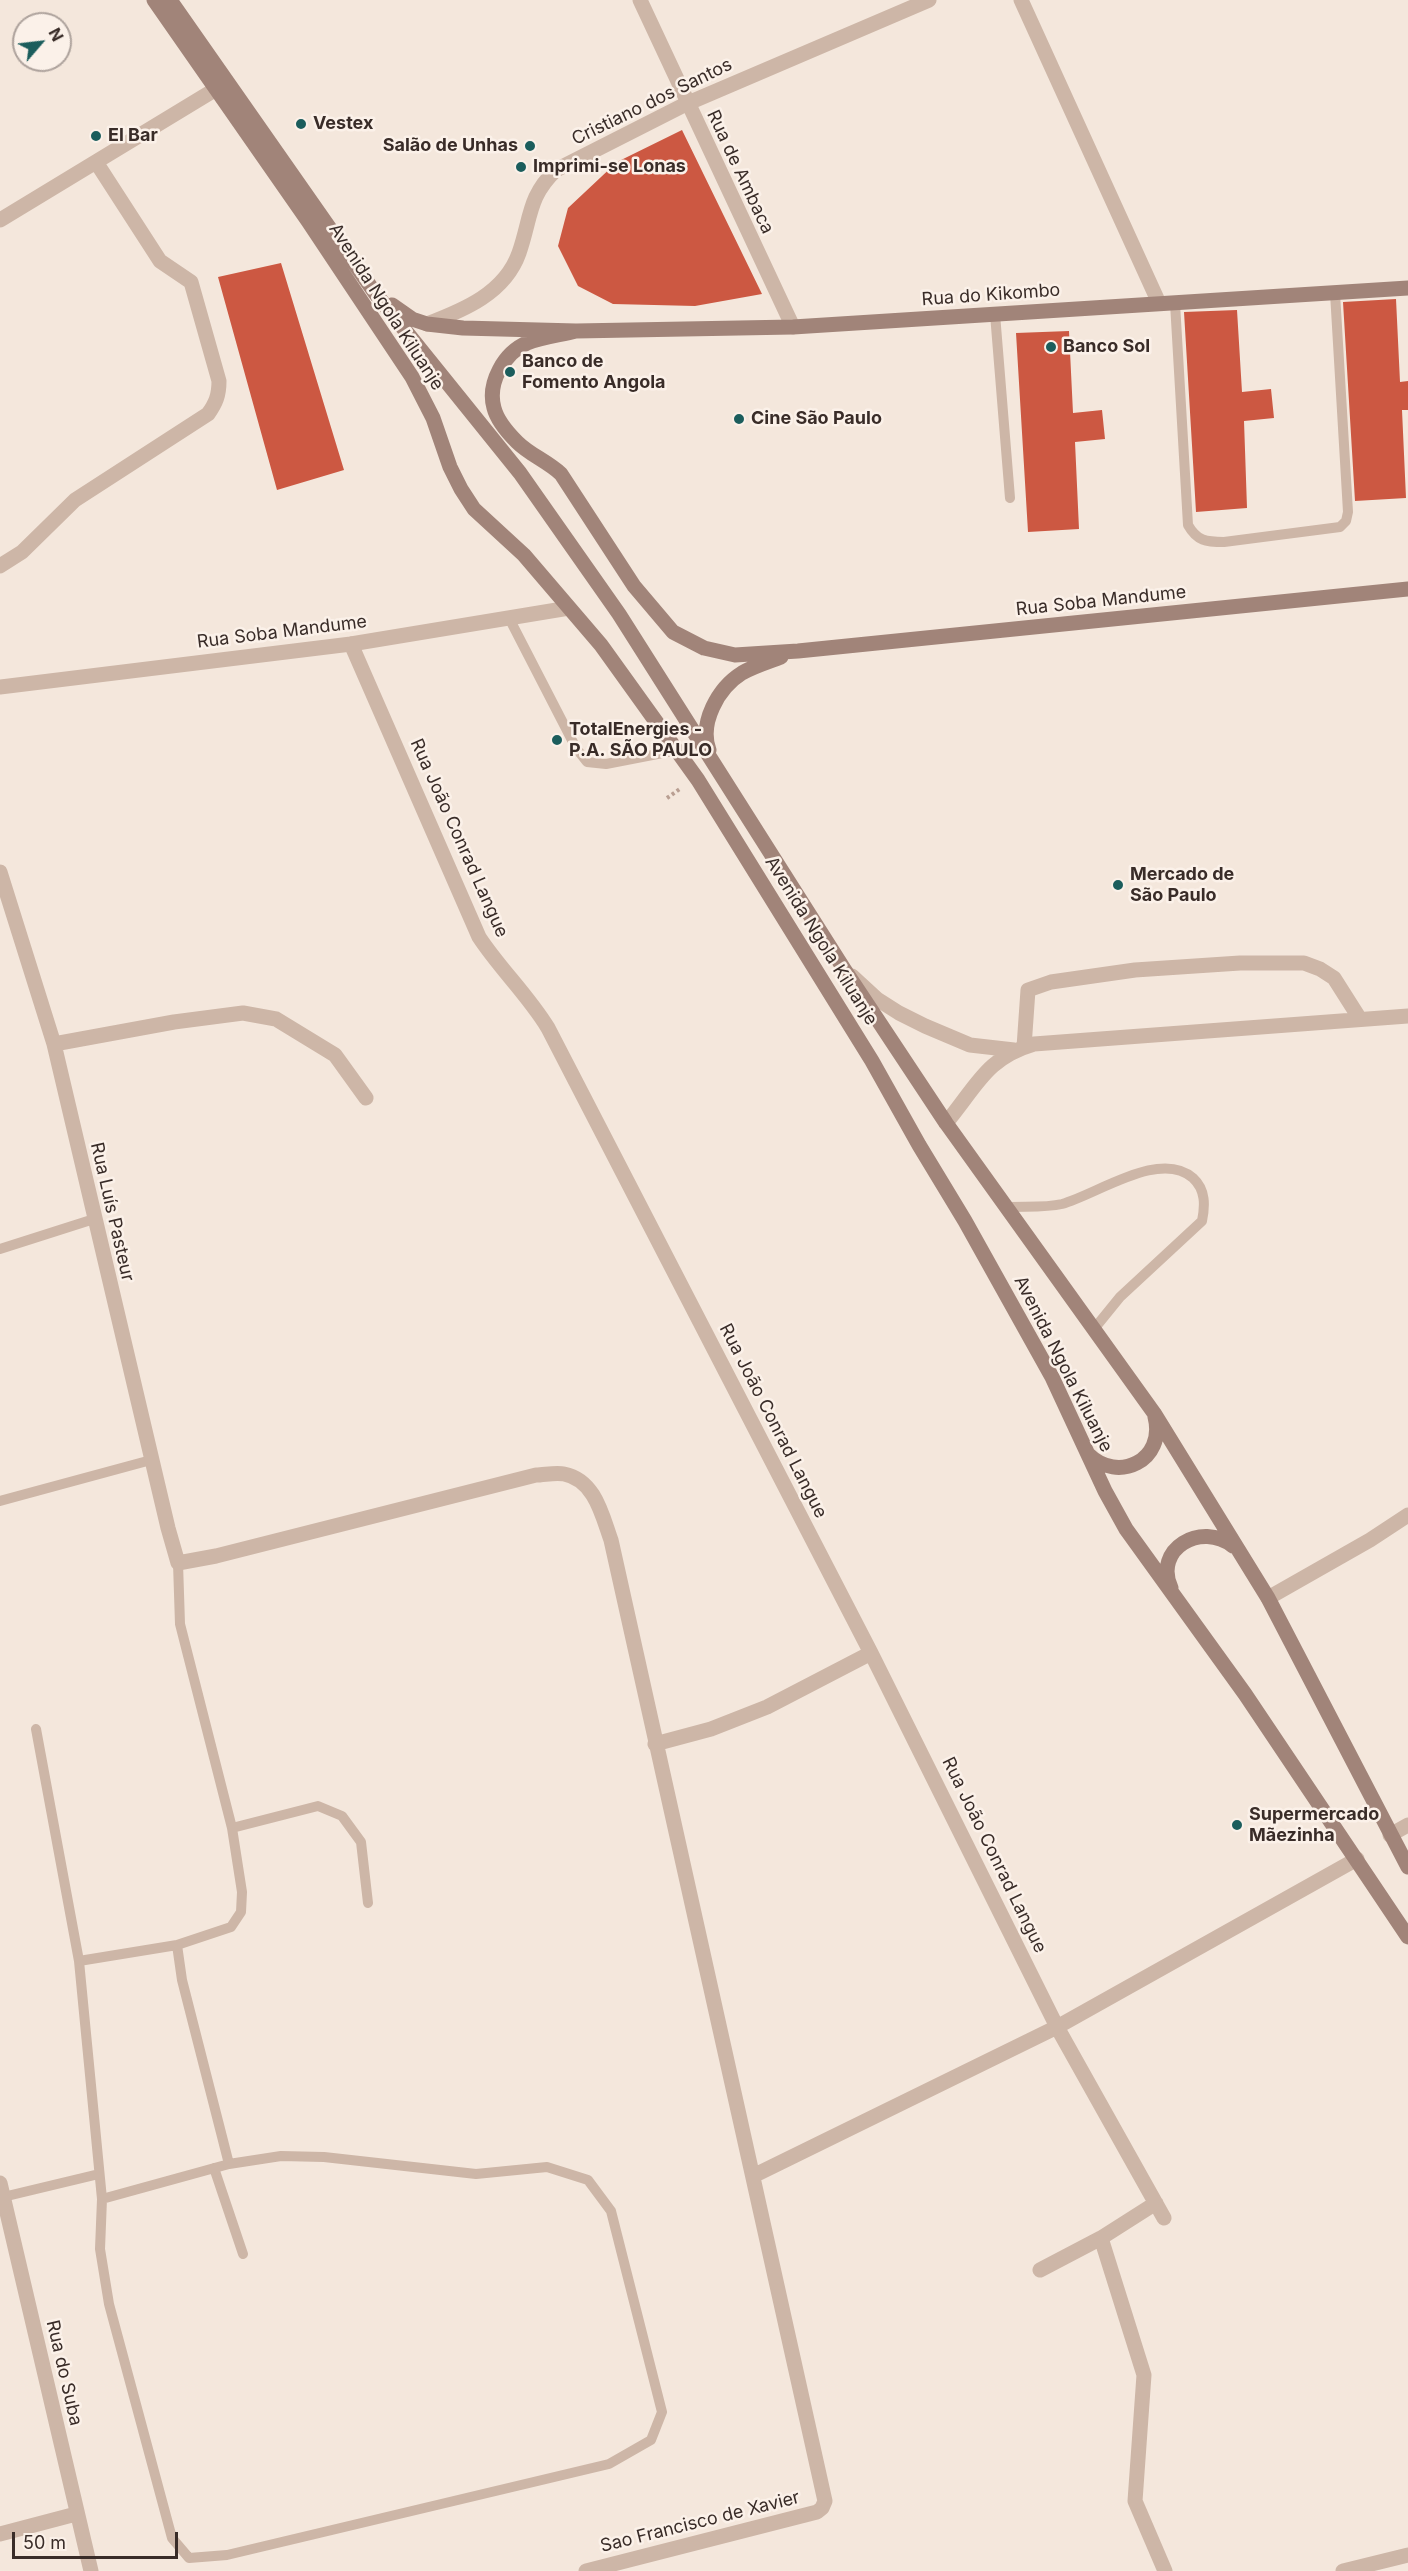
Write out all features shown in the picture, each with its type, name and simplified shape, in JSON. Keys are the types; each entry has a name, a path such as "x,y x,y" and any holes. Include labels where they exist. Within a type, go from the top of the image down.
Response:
{"main road":[{"name":"Avenida Ngola Kiluanje","path":"153,0 308,221 412,376 433,418 460,489 474,509 524,555 601,645 678,750 861,1042 965,1221 1052,1377 1086,1452 1126,1529 1174,1594 1357,1859 1408,1937"},
{"name":"Avenida Ngola Kiluanje","path":"170,0 375,293 520,473 619,614 844,969 946,1123 1154,1413 1235,1548 1268,1598 1408,1867"},
{"name":"Rua do Kikombo","path":"576,331 793,327 1408,288"},
{"path":"375,293 412,319 427,324 463,328 576,331"},
{"path":"576,331 526,344 510,354 499,368 494,388 494,407 503,426 528,452 547,461 561,474 634,586 673,632 704,648 735,655 798,651"},
{"name":"Rua Soba Mandume","path":"798,651 1408,589"},
{"path":"714,761 708,747 706,726 714,706 726,688 740,674 798,651"},
{"path":"1086,1452 1106,1467 1125,1467 1143,1459 1156,1438 1157,1425 1154,1413"},
{"path":"1174,1594 1169,1583 1168,1570 1171,1557 1188,1539 1201,1535 1213,1536 1225,1540 1235,1548"}],"street":[{"name":"Rua de Ambaca","path":"640,0 686,104 793,327"},
{"name":"Cristiano dos Santos","path":"427,324 475,304 503,280 519,253 535,195 544,181 556,170 686,104 929,0"},
{"path":"1021,0 1159,303"},
{"path":"0,220 216,89"},
{"path":"0,566 22,552 75,500 208,414 215,404 219,391 219,381 191,282 160,261 96,162"},
{"name":"Rua Soba Mandume","path":"0,687 351,644 569,608"},
{"name":"Rua João Conrad Langue","path":"351,644 480,937 495,962 536,1010 548,1028 871,1653 1057,2027 1164,2218"},
{"name":"Rua Luís Pasteur","path":"0,872 54,1044 151,1460 178,1563"},
{"path":"1019,1048 1028,990 1051,982 1135,970 1240,963 1304,963 1334,978 1360,1018"},
{"path":"844,969 877,999 925,1026 970,1045 1019,1048"},
{"path":"54,1044 174,1022 243,1013 276,1019 335,1054 366,1098"},
{"path":"946,1123 985,1072 998,1059 1019,1048 1034,1044 1408,1016"},
{"path":"178,1563 216,1556 536,1475 564,1474 587,1485 598,1505 611,1540 753,2176 1057,2027 1357,1859"},
{"path":"1268,1598 1370,1540 1408,1515"},
{"path":"656,1744 711,1729 767,1707 871,1653"},
{"path":"1390,1835 1408,1825"},
{"name":"Sao Francisco de Xavier","path":"586,2571 818,2512 825,2501 753,2176"},
{"name":"Rua do Suba","path":"1,2193 91,2571"},
{"path":"1040,2270 1101,2238 1156,2203"},
{"path":"1101,2238 1144,2375 1134,2487 1135,2501 1139,2515 1165,2571"},
{"path":"0,2534 76,2514"},
{"path":"1343,2571 1408,2555"}],"lane":[{"path":"1175,303 1188,525 1194,535 1205,542 1224,542 1340,527 1346,521 1348,512 1335,293"},
{"path":"995,314 1010,498"},
{"path":"509,618 576,748 587,762 606,764 678,750"},
{"path":"1007,1207 1061,1204 1118,1180 1152,1170 1184,1171 1196,1181 1202,1190 1205,1206 1202,1221 1180,1244 1120,1297 1094,1329"},
{"path":"0,1250 94,1219"},
{"path":"0,1502 151,1460"},
{"path":"79,1961 177,1945 231,1927 241,1912 242,1892 232,1828 180,1624 178,1563"},
{"path":"36,1729 79,1961 102,2199 100,2249 109,2304 172,2538 189,2558 227,2555 609,2464 651,2440 662,2412 611,2211 588,2180 547,2167 476,2174 324,2157 281,2156 229,2164 102,2199"},
{"path":"232,1828 318,1806 342,1816 361,1842 368,1903"},
{"path":"177,1945 182,1980 229,2164"},
{"path":"213,2168 243,2254"},
{"path":"1,2193 99,2174"}],"building":[{"path":"682,130 762,294 695,306 613,304 578,286 558,246 568,208 617,162"},
{"path":"281,263 344,470 277,490 218,277"},
{"path":"1396,299 1400,382 1408,381 1408,410 1402,410 1406,498 1355,501 1343,302"},
{"path":"1237,310 1242,392 1271,389 1274,418 1244,421 1247,508 1196,512 1184,312"},
{"path":"1069,331 1073,413 1102,410 1105,439 1075,442 1079,529 1028,532 1016,333"}],"place":[{"name":"Vestex","path":"301,124"},
{"name":"El Bar","path":"96,136"},
{"name":"Salão de Unhas","path":"530,146"},
{"name":"Imprimi-se Lonas","path":"521,167"},
{"name":"Banco Sol","path":"1051,347"},
{"name":"Banco de Fomento Angola","path":"510,372"},
{"name":"Cine São Paulo","path":"739,419"},
{"name":"TotalEnergies - P.A. SÃO PAULO","path":"557,740"},
{"name":"Mercado de São Paulo","path":"1118,885"},
{"name":"Supermercado Mãezinha","path":"1237,1825"}]}
